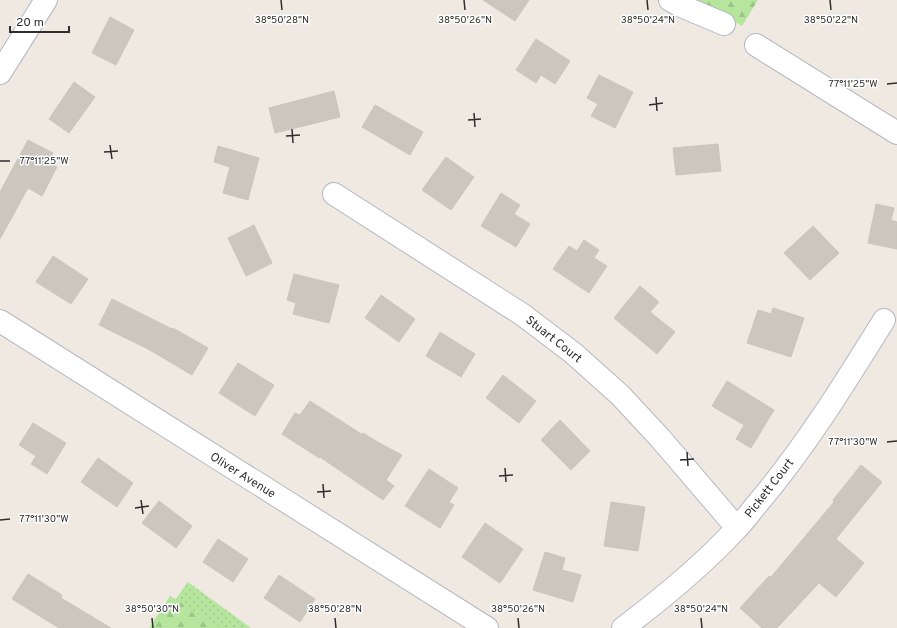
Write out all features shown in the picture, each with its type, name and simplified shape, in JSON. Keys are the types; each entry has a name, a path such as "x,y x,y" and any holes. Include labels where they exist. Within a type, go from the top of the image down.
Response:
{"street":[{"path":"0,73 46,0"},
{"path":"670,0 724,24"},
{"path":"756,45 897,133"},
{"name":"Stuart Court","path":"334,194 523,315 573,353 620,395 660,438 737,528"},
{"name":"Pickett Court","path":"623,628 702,563 737,528 779,478 820,421 884,320"},
{"name":"Oliver Avenue","path":"0,321 487,628"}],"green space":[{"path":"693,0 758,0 742,26"},
{"path":"188,582 251,628 155,628"},
{"path":"170,596 221,628 149,628"}],"building":[{"path":"483,0 529,0 515,21"},
{"path":"110,17 134,30 116,65 92,53"},
{"path":"536,39 570,61 555,84 541,75 536,83 516,70"},
{"path":"599,75 633,92 615,128 591,116 598,104 587,98"},
{"path":"74,82 95,97 69,133 49,119"},
{"path":"334,91 340,117 275,133 269,108"},
{"path":"375,105 423,132 410,155 362,127"},
{"path":"28,140 53,153 48,162 57,167 42,196 28,188 0,239 0,192"},
{"path":"718,144 721,171 676,175 673,148"},
{"path":"218,146 259,158 248,200 223,193 230,167 214,162"},
{"path":"446,157 474,177 451,210 422,190"},
{"path":"501,193 520,205 514,214 530,224 516,247 481,226"},
{"path":"876,204 894,208 891,220 897,222 897,249 868,243"},
{"path":"254,225 272,263 246,276 228,238"},
{"path":"813,226 839,253 810,280 784,253"},
{"path":"584,240 599,250 594,258 607,266 589,293 553,269 569,246 577,251"},
{"path":"53,256 88,279 71,304 36,282"},
{"path":"294,274 339,285 329,323 293,314 296,303 287,300"},
{"path":"640,286 659,302 650,312 675,332 657,354 614,318"},
{"path":"381,295 415,319 399,342 365,318"},
{"path":"112,299 172,329 173,328 208,348 192,375 148,349 99,325"},
{"path":"773,308 804,318 791,357 747,343 758,310 771,314"},
{"path":"440,332 475,354 461,377 426,356"},
{"path":"238,363 274,385 255,416 219,393"},
{"path":"503,375 536,401 519,423 486,398"},
{"path":"727,381 774,410 751,448 736,439 744,425 712,406"},
{"path":"310,401 363,435 363,433 402,455 386,480 394,486 383,500 320,457 319,458 282,434 295,413 300,415"},
{"path":"560,420 590,451 571,470 541,440"},
{"path":"33,423 66,443 47,474 31,464 36,456 19,445"},
{"path":"98,458 133,483 117,507 81,482"},
{"path":"861,465 882,482 836,539 864,563 836,597 819,583 777,628 762,628 740,608 769,576 771,577 834,502 833,500"},
{"path":"429,469 458,488 449,502 454,505 440,528 405,506"},
{"path":"159,501 192,526 176,548 142,523"},
{"path":"611,502 645,507 638,551 604,546"},
{"path":"485,523 523,549 500,583 462,557"},
{"path":"218,539 248,559 233,582 203,562"},
{"path":"545,552 565,558 562,570 581,575 573,602 533,590"},
{"path":"28,574 62,595 61,598 111,628 59,628 12,599"},
{"path":"279,575 315,599 300,622 264,598"}]}
